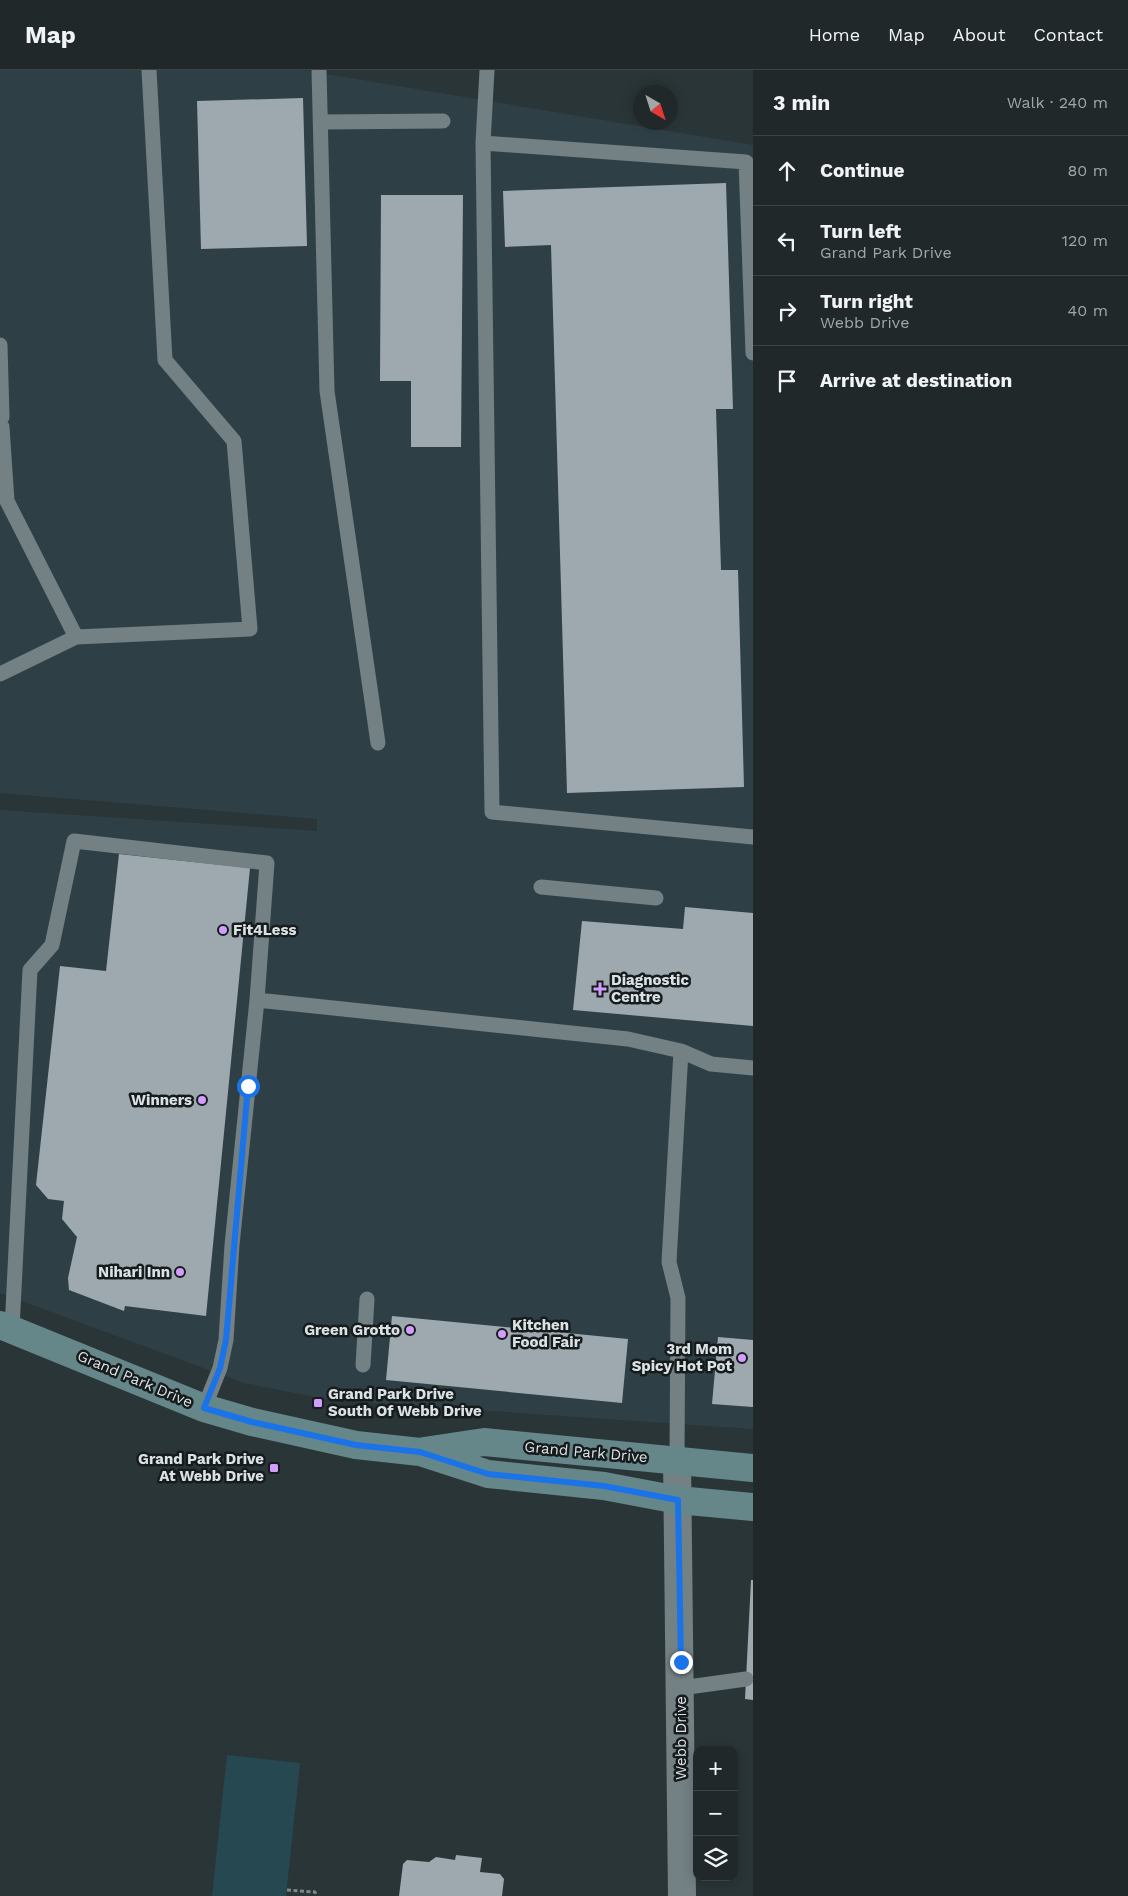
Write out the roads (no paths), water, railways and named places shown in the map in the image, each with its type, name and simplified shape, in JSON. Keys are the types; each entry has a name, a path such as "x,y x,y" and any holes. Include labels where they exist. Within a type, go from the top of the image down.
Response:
{"street":[{"name":"Grand Park Drive","path":"6,1327 204,1408 252,1422 356,1445 420,1452 488,1474 604,1486 678,1500 753,1507"},
{"name":"Grand Park Drive","path":"420,1452 484,1442 753,1468"},
{"name":"Webb Drive","path":"677,1460 682,1896"}],"lane":[{"path":"0,674 76,637 250,629 234,441 165,360 149,70"},
{"path":"319,70 322,122 327,391 378,743"},
{"path":"487,70 483,143 492,812 753,837"},
{"path":"322,122 443,121"},
{"path":"483,143 746,162 753,353"},
{"path":"0,345 7,500 76,637"},
{"path":"6,1327 30,970 52,945 74,841 267,863 257,1000 232,1245 226,1340 220,1368 204,1408"},
{"path":"541,887 656,898"},
{"path":"257,1000 628,1039 680,1051 711,1064 753,1068"},
{"path":"677,1460 678,1298 669,1262 680,1051"},
{"path":"363,1365 367,1298"},
{"path":"681,1688 746,1679"}],"place":[{"name":"Fit4Less","path":"223,930"},
{"name":"Diagnostic Centre","path":"600,989"},
{"name":"Winners","path":"202,1100"},
{"name":"Nihari Inn","path":"180,1272"},
{"name":"Green Grotto","path":"410,1330"},
{"name":"Kitchen Food Fair","path":"502,1334"},
{"name":"3rd Mom Spicy Hot Pot","path":"742,1358"},
{"name":"Grand Park Drive South Of Webb Drive","path":"318,1403"},
{"name":"Grand Park Drive At Webb Drive","path":"274,1468"}]}
